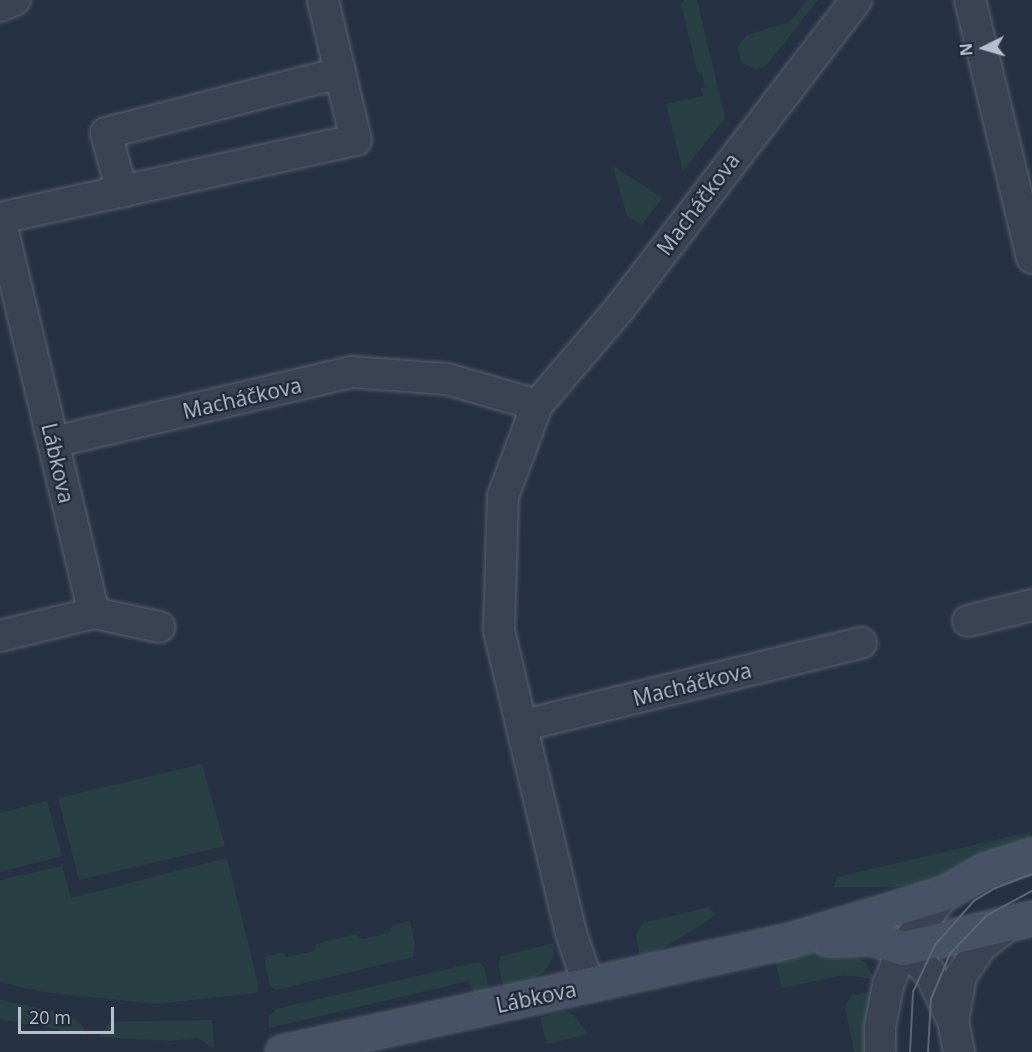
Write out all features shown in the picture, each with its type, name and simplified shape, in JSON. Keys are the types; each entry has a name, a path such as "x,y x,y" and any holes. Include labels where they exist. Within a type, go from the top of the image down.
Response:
{"street":[{"path":"0,6 15,0"},
{"path":"0,219 356,140 323,0"},
{"path":"970,0 1032,258"},
{"name":"Macháčkova","path":"589,986 571,933 524,725 499,630 500,516 537,405 620,308 855,1"},
{"path":"122,192 106,133 339,73"},
{"name":"Lábkova","path":"0,219 94,613"},
{"name":"Macháčkova","path":"53,442 351,372 447,379 537,405"},
{"path":"968,621 1032,605"},
{"path":"0,636 94,613 160,627"},
{"name":"Macháčkova","path":"524,725 861,643"},
{"name":"Lábkova","path":"282,1052 790,940 945,893 985,870 1032,855"},
{"path":"880,1052 888,985 903,948 945,893"},
{"path":"952,1021 961,976 981,946 1021,921"},
{"name":"Lábkova","path":"790,940 871,938 903,948 1021,921"},
{"path":"903,948 930,973 952,1021 959,1052"}],"green space":[{"path":"684,0 697,0 725,118 683,171 666,104 703,96 701,88 705,87 702,73 698,74 681,4"},
{"path":"807,0 818,0 766,66 757,69 741,63 738,46 747,35 790,22"},
{"path":"613,166 663,198 641,225 627,216"},
{"path":"202,764 225,846 79,880 58,798"},
{"path":"47,801 62,856 0,872 0,813"},
{"path":"1030,832 1032,843 936,881 895,887 834,887 837,877"},
{"path":"227,858 259,988 256,993 156,1004 43,992 0,982 0,880 62,866 71,898"},
{"path":"709,907 716,915 662,949 640,958 636,934 643,923"},
{"path":"410,921 415,945 413,957 276,990 270,986 264,957 282,952 287,957 314,951 317,944 356,934 362,939 389,933 393,925"},
{"path":"554,943 553,957 543,973 526,984 504,990 499,966 501,956"},
{"path":"825,949 855,955 867,964 874,979 844,975 782,988 775,961"},
{"path":"478,962 484,967 490,993 475,996 468,981 269,1028 268,1018 276,1009"},
{"path":"869,992 876,994 870,1052 854,1052 845,1006 852,995"},
{"path":"0,1000 70,1015 84,1027 85,1035 0,1019"},
{"path":"563,1011 573,1014 588,1034 547,1044 540,1018"},
{"path":"212,1020 214,1049 198,1038 169,1041 99,1037 110,1022"}],"tram line":[{"path":"910,1052 913,992 935,945 974,901 993,889 1032,874"},
{"path":"928,1052 931,999 950,954 986,916 1032,891"}]}
